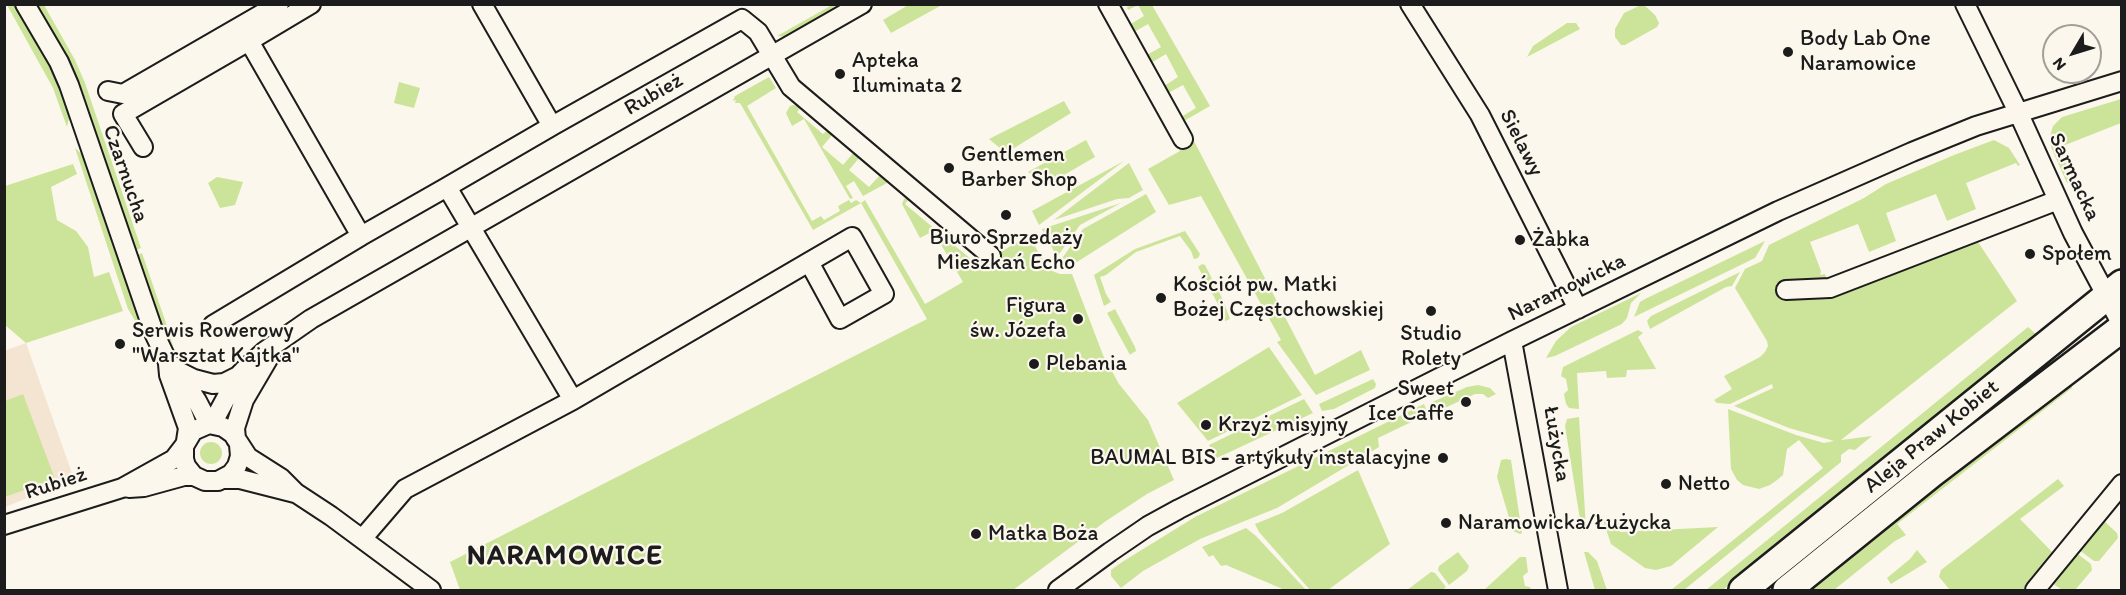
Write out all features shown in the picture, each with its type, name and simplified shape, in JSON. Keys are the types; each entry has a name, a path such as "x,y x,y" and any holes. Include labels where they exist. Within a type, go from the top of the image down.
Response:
{"street":[{"name":"Czarnucha","path":"26,4 59,62 69,85 148,318 173,367 211,424"},
{"path":"108,91 123,94 279,4"},
{"path":"143,147 123,114 311,4"},
{"path":"482,4 552,126"},
{"name":"Rubież","path":"211,424 238,376 255,358 311,319 862,4"},
{"path":"1108,4 1183,139"},
{"name":"Sielawy","path":"1410,4 1480,115 1578,309"},
{"name":"Sarmacka","path":"1965,4 2058,200 2114,290 2121,326"},
{"path":"213,325 361,236 742,19 758,32 791,87 991,256"},
{"path":"249,41 361,236"},
{"name":"Naramowicka","path":"1058,591 1110,552 1161,519 1512,341 1778,211 1912,152 2018,112 2121,81"},
{"path":"447,187 573,400"},
{"path":"1786,290 1830,288 2058,200"},
{"path":"362,539 405,489 573,400 808,262 852,237 884,294 840,319 808,262"},
{"name":"Aleja Praw Kobiet","path":"1743,591 2114,290"},
{"name":"Aleja Praw Kobiet","path":"1787,591 1932,473 2121,326"},
{"name":"Łużycka","path":"1512,341 1558,591"},
{"name":"Rubież","path":"238,442 235,428 244,400 275,344"},
{"name":"Czarnucha","path":"173,367 169,375 188,428 184,443"},
{"path":"173,367 194,379 213,384 238,376"},
{"path":"296,493 240,479 208,482 194,476 186,466 184,443 198,428 211,424 229,430 246,455 281,478 296,493 431,591"},
{"path":"223,479 237,466 240,456 238,442"},
{"name":"Rubież","path":"4,525 122,488 174,459 184,443"},
{"name":"Rubież","path":"122,488 144,487 184,476 194,476"},
{"path":"2035,591 2121,484"}],"shaded area":[{"path":"26,343 74,479 5,507 4,351"}],"green space":[{"path":"910,4 942,5 891,33 883,20"},
{"path":"7,5 15,5 51,68 70,114 67,127 53,88"},
{"path":"35,5 44,5 75,60 85,83 141,248 134,251 79,89"},
{"path":"832,5 844,5 787,37 777,36"},
{"path":"1138,5 1128,10 1127,7"},
{"path":"1138,5 1152,5 1210,106 1184,121 1181,117 1196,108 1183,85 1168,93 1164,86 1178,77 1166,54 1151,63 1147,55 1161,47 1148,24 1134,32 1129,25 1144,16"},
{"path":"1641,5 1655,15 1659,23 1657,27 1621,45 1615,37 1615,29 1624,13"},
{"path":"1567,23 1576,23 1580,29 1527,57 1533,46"},
{"path":"769,77 776,88 747,106 812,221 821,216 824,220 840,211 838,206 849,200 851,203 856,200 861,203 813,230 740,103 733,101 735,96"},
{"path":"399,82 420,88 414,108 394,103"},
{"path":"2121,99 2121,123 2060,147 2070,173 2074,172 2076,179 2067,183 2051,147 2050,136 2053,126 2062,117"},
{"path":"1064,101 1071,113 1006,153 989,139"},
{"path":"790,106 801,107 797,112 823,134 828,130 833,134 822,147 843,165 854,152 860,157 849,170 869,187 881,174 887,183 863,196 854,181 846,186 853,198 850,199 804,119 792,126 786,113"},
{"path":"1193,139 1315,375 1361,350 1370,370 1316,395 1277,342 1281,340 1201,196 1169,205 1148,169 1180,151 1178,147"},
{"path":"1086,140 1095,157 1045,186 1028,172"},
{"path":"1994,140 2009,148 2020,165 2016,163 1966,183 1976,209 1947,221 1936,194 1886,213 1896,241 1869,252 1858,224 1810,242 1821,271 1820,275 1825,274 1833,293 1978,242 2017,301 1841,440 1872,436 1855,450 1849,449 1841,455 1841,462 1684,590 1671,590 1823,468 1799,440 1787,449 1783,475 1777,480 1759,489 1743,485 1731,469 1728,409 1796,435 1824,443 1834,441 1789,428 1734,406 1773,388 1772,384 1730,404 1717,403 1714,400 1732,389 1724,376 1760,357 1768,346 1735,288 1745,269 1762,261 1769,245 1864,198 1886,184"},
{"path":"75,148 84,156 134,306 156,356 128,309"},
{"path":"1124,161 1039,225 1032,211"},
{"path":"1129,163 1143,190 1129,198 1117,199 1054,220"},
{"path":"73,164 77,174 51,187 57,220 76,231 88,247 94,277 109,272 123,311 26,343 5,325 5,186"},
{"path":"217,177 243,182 235,205 220,208 208,183"},
{"path":"1146,194 1156,212 1069,267 1064,267 1063,257 1083,229"},
{"path":"906,198 909,199 905,204 984,270 1000,252 1029,236 1052,271 1072,274 1103,355 1119,384 1148,420 1174,480 1147,494 1106,521 1013,590 460,590 450,562 927,319 861,203 865,200 925,304 963,282 933,231 920,238 902,204"},
{"path":"1121,203 1080,225 1057,257 1042,229"},
{"path":"1185,231 1200,254 1198,258 1194,259 1180,236 1136,252 1100,277 1111,302 1104,306 1094,275 1135,249"},
{"path":"1765,241 1755,258 1634,317 1640,302 1645,299"},
{"path":"142,253 174,350 159,321 136,256"},
{"path":"1205,265 1223,300 1230,319 1225,321 1198,267"},
{"path":"1740,272 1732,286 1726,287 1650,329 1647,321 1651,316"},
{"path":"1641,293 1631,303 1627,318 1622,324 1555,356 1546,358 1556,341 1571,327"},
{"path":"1115,309 1135,347 1136,351 1130,355 1107,313"},
{"path":"2028,327 2036,334 1723,590 1706,590"},
{"path":"1638,330 1643,333 1638,337 1656,369 1627,370 1626,377 1607,378 1606,371 1577,373 1579,409 1569,408 1564,394 1568,390 1566,379 1561,376 1563,367"},
{"path":"1269,347 1302,395 1208,441 1177,403"},
{"path":"2051,353 2058,361 1904,479 1768,590 1761,590"},
{"path":"1373,379 1376,384 1375,388 1334,409 1322,411 1319,404"},
{"path":"2072,381 2072,388 1897,524 1906,535 1895,541 1834,590 1807,590 1918,500"},
{"path":"1478,385 1490,388 1496,394 1488,398 1483,394 1475,394 1436,412 1432,402 1467,387"},
{"path":"23,394 55,479 5,497 5,401"},
{"path":"1304,399 1313,413 1217,458 1215,456 1209,445"},
{"path":"1424,404 1428,414 1378,438 1379,447 1277,508 1200,539 1143,571 1121,588 1111,576 1111,570 1122,562 1195,517"},
{"path":"1579,417 1586,528 1582,532 1565,426 1567,419"},
{"path":"211,442 219,445 222,453 219,461 211,464 203,461 200,453 203,445"},
{"path":"1501,460 1511,460 1522,533 1520,534 1513,531 1497,477"},
{"path":"1358,470 1390,544 1328,590 1310,590 1259,532 1255,524 1282,513"},
{"path":"2058,479 2064,486 2020,519 2054,554 2026,588 2027,590 1950,590 1939,577 1941,570"},
{"path":"1619,519 1620,532 1718,527 1671,566 1656,570 1645,568 1611,544 1603,520"},
{"path":"2103,520 2117,533 2118,538 2099,561 2094,561 2079,550"},
{"path":"1246,528 1306,590 1285,590 1226,565 1221,566 1213,555 1209,557 1202,547"},
{"path":"1917,550 1927,562 1891,584 1887,578 1910,559"},
{"path":"1458,552 1469,566 1467,571 1449,585 1438,570 1439,566"},
{"path":"1584,552 1588,552 1597,561 1607,590 1595,590"},
{"path":"2075,552 2091,564 2092,570 2075,590 2062,590 2052,583"},
{"path":"1520,557 1526,557 1528,572 1523,576 1525,586 1530,587 1531,590 1484,590"},
{"path":"1431,572 1435,573 1446,587 1442,590 1407,590"}],"place":[{"name":"Body Lab One Naramowice","path":"1788,52"},
{"name":"Apteka Iluminata 2","path":"840,74"},
{"name":"Gentlemen Barber Shop","path":"949,168"},
{"name":"Biuro Sprzedaży Mieszkań Echo","path":"1006,215"},
{"name":"Żabka","path":"1520,240"},
{"name":"Społem","path":"2030,254"},
{"name":"Kościół pw. Matki Bożej Częstochowskiej","path":"1161,298"},
{"name":"Studio Rolety","path":"1431,311"},
{"name":"Figura św. Józefa","path":"1078,319"},
{"name":"Serwis Rowerowy \"Warsztat Kajtka\"","path":"120,344"},
{"name":"Plebania","path":"1034,364"},
{"name":"Sweet Ice Caffe","path":"1466,402"},
{"name":"Krzyż misyjny","path":"1206,425"},
{"name":"BAUMAL BIS - artykuły instalacyjne","path":"1443,458"},
{"name":"Netto","path":"1666,484"},
{"name":"Naramowicka/Łużycka","path":"1446,523"},
{"name":"Matka Boża","path":"976,534"}],"district":[{"name":"NARAMOWICE","path":"565,557"}]}
